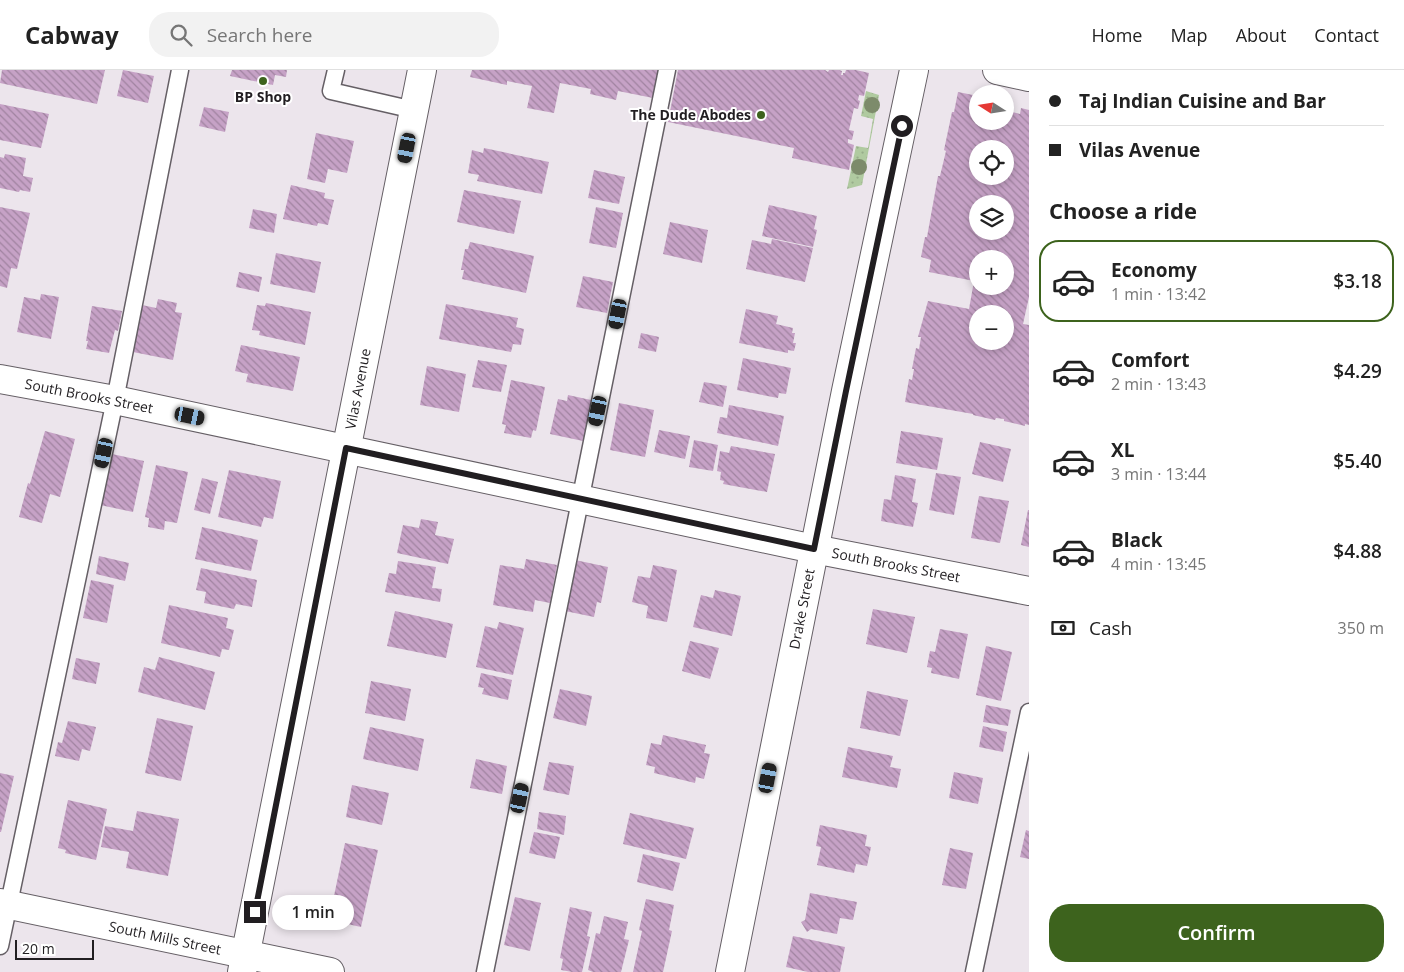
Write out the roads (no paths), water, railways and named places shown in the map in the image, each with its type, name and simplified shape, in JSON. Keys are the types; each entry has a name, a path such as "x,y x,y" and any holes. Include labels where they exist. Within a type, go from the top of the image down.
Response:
{"street":[{"name":"Vilas Avenue","path":"244,963 422,70"},
{"name":"Drake Street","path":"730,972 844,401 914,70"},
{"path":"997,70 1029,77"},
{"name":"South Brooks Street","path":"0,379 115,400 814,549 1029,591"},
{"name":"South Mills Street","path":"4,904 244,963 330,972"}],"lane":[{"path":"0,946 4,904 115,400 180,70"},
{"path":"336,70 331,92 414,110"},
{"path":"485,972 667,70"},
{"path":"974,972 1029,712"}],"place":[{"name":"BP Shop","path":"263,81"},
{"name":"The Dude Abodes","path":"761,115"}]}
